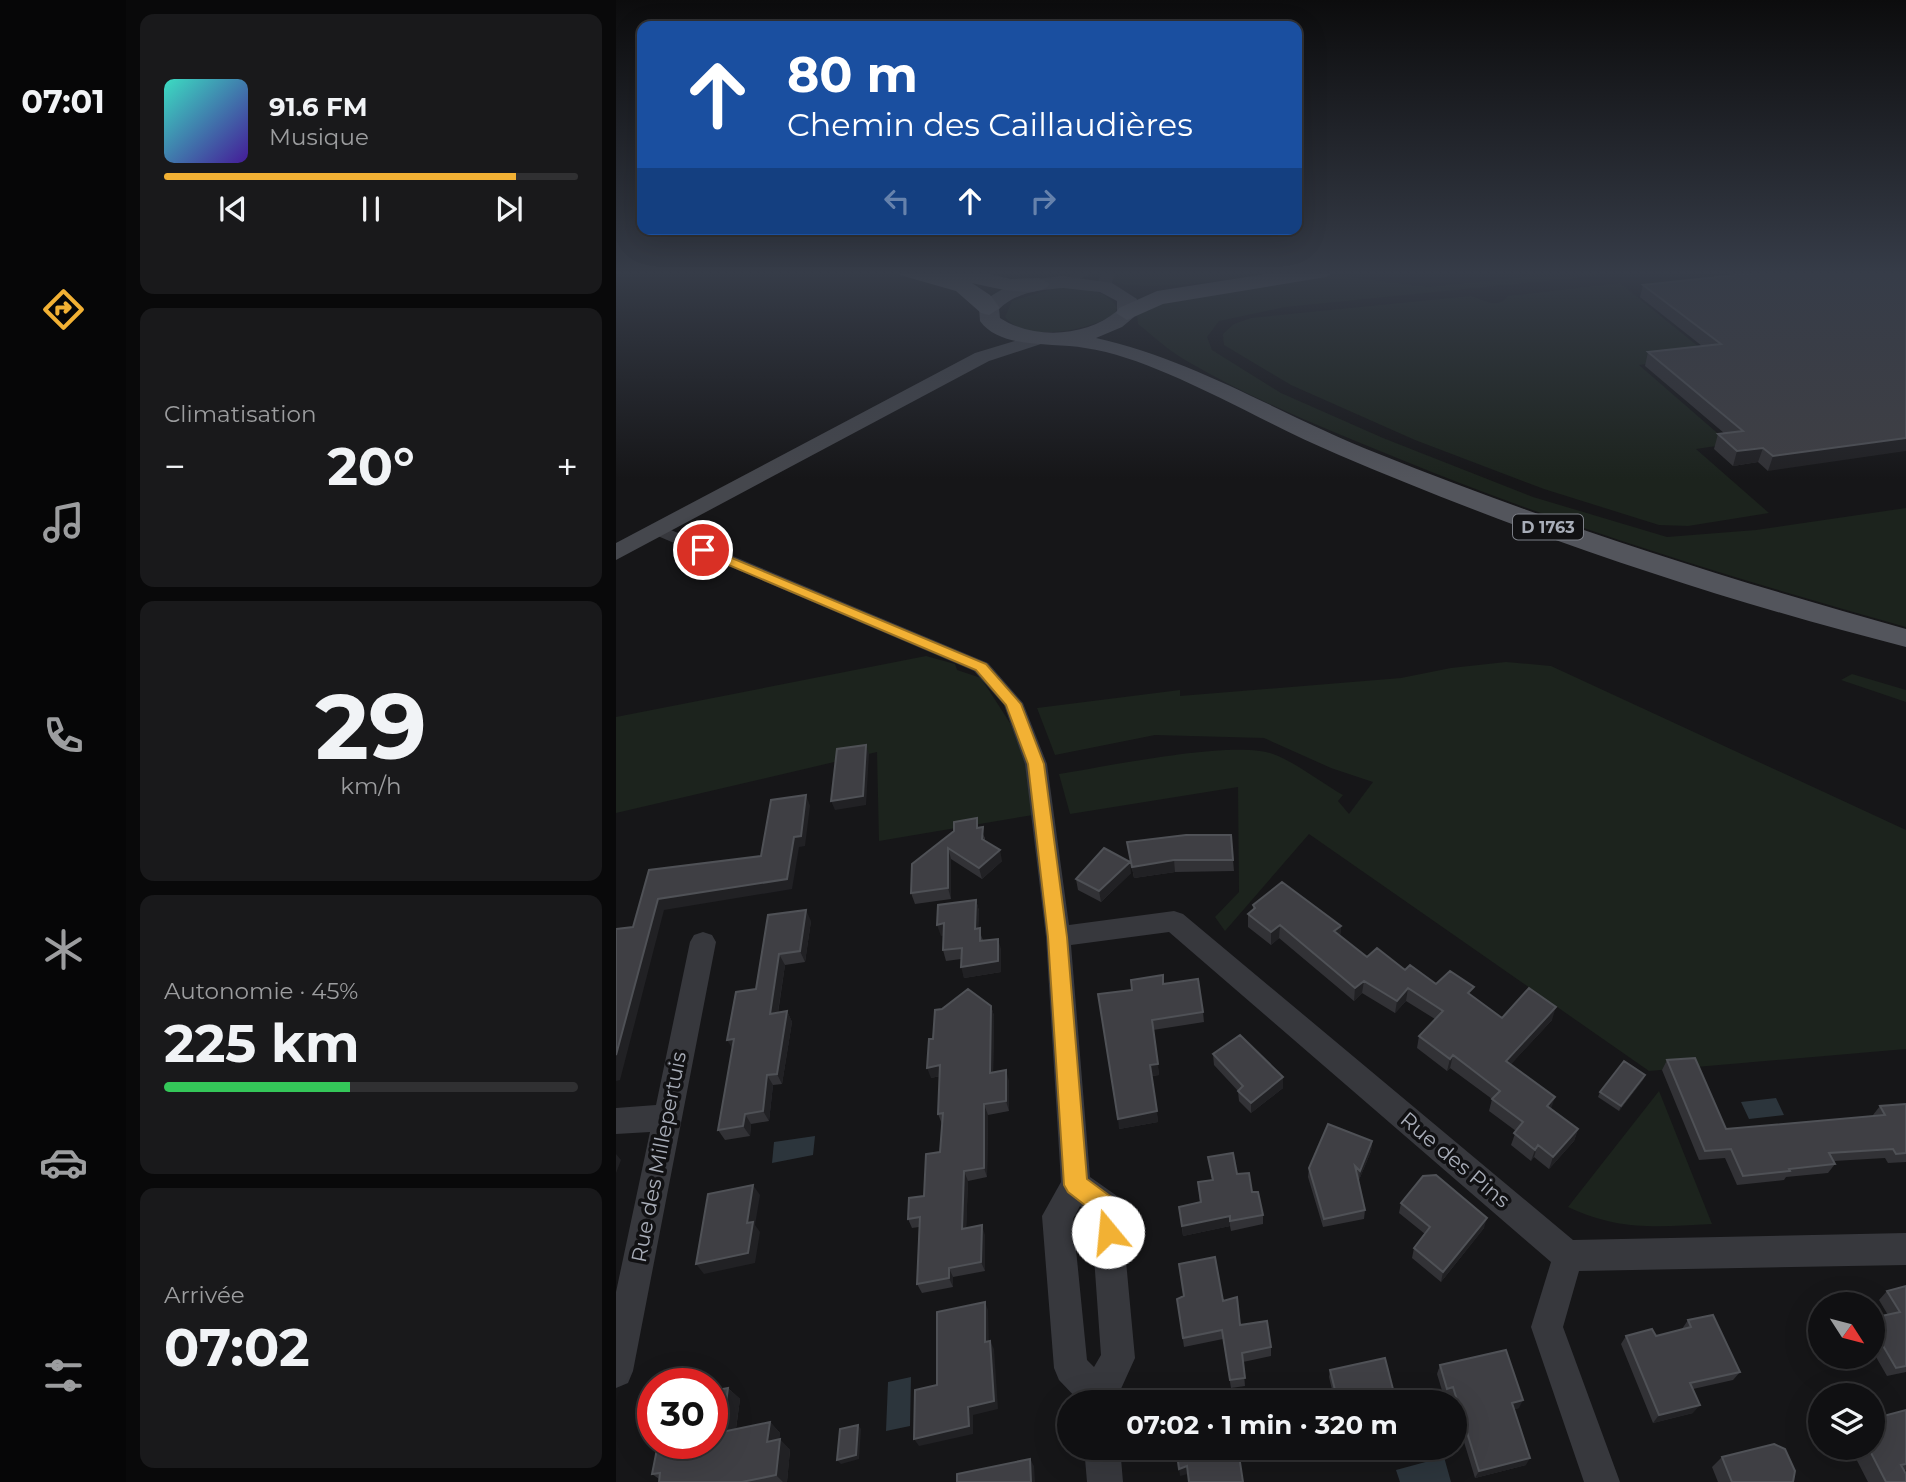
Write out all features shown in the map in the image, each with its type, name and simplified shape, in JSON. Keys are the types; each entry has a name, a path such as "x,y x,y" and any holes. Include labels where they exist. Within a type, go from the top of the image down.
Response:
{"main road":[{"name":"D 1763","path":"1061,340 1123,350 1203,382 1285,423 1390,468 1595,544 1789,606 1906,638"},
{"name":"D 1763","path":"1143,340 1203,382"}],"street":[{"path":"939,379 974,355 989,340"},
{"path":"616,554 982,357 1040,340"},
{"path":"659,530 981,667 1013,704 1036,764 1058,937 1076,1185 1057,1216 1070,1368 1091,1390"},
{"name":"Rue des Pins","path":"1058,937 1174,921 1568,1256"},
{"name":"Rue des Millepertuis","path":"616,1371 703,942"},
{"path":"616,1121 667,1118"},
{"path":"1076,1185 1106,1207 1118,1359 1102,1390"},
{"path":"1602,1482 1547,1327 1568,1256 1906,1249"},
{"path":"1103,1460 1105,1482"}],"shaded area":[{"path":"1158,340 1208,340 1212,350 1281,393 1383,438 1533,497 1667,537 1756,530 1906,508 1906,627 1651,551 1526,508 1319,426 1211,375"},
{"path":"1224,340 1690,340 1710,356 1639,365 1730,444 1696,449 1769,513 1688,526 1659,525 1544,489 1415,440 1291,385 1224,345"},
{"path":"926,656 955,664 957,670 981,678 1010,723 1028,760 1033,815 879,841 877,752 616,813 616,717"},
{"path":"1506,662 1551,666 1906,830 1906,1049 1649,1071 1309,834 1225,931 1215,917 1239,892 1238,787 1070,814 1059,774 1200,752 1255,750 1282,758 1343,795 1338,801 1349,814 1373,782 1331,768 1264,738 1155,735 1055,755 1037,708 1180,690 1180,696 1401,678 1451,668"},
{"path":"1852,674 1906,690 1906,702 1841,680"},
{"path":"1659,1091 1712,1224 1621,1224 1568,1207"},
{"path":"1776,1098 1784,1115 1749,1119 1741,1102"},
{"path":"815,1136 813,1155 772,1163 774,1142"},
{"path":"911,1377 910,1426 886,1431 888,1382"},
{"path":"1433,1460 1445,1460 1451,1482 1400,1482 1396,1470"}],"building":[{"path":"1716,340 1906,340 1906,438 1773,456 1763,448 1737,451 1718,434 1743,431 1648,352 1721,344"},
{"path":"866,745 863,796 831,801 837,749"},
{"path":"806,795 801,836 794,837 787,879 658,899 616,1055 616,929 633,927 649,870 761,856 771,800"},
{"path":"977,818 977,828 983,827 982,839 1000,850 979,868 948,848 948,888 911,893 912,864 954,831 954,822"},
{"path":"1186,835 1231,835 1233,860 1174,860 1132,867 1127,842"},
{"path":"1104,848 1130,862 1099,891 1076,879"},
{"path":"1282,882 1341,926 1334,931 1367,957 1377,948 1405,970 1410,965 1436,984 1450,971 1474,987 1468,993 1502,1018 1529,988 1556,1007 1506,1061 1555,1097 1547,1106 1578,1129 1553,1157 1538,1145 1535,1150 1514,1133 1523,1122 1492,1099 1500,1091 1453,1055 1450,1059 1419,1036 1443,1011 1408,988 1397,1001 1364,981 1355,988 1280,925 1271,932 1248,914 1255,908 1253,905"},
{"path":"976,900 975,929 980,928 980,941 998,939 998,961 961,967 962,948 943,950 944,923 937,925 938,905"},
{"path":"806,910 800,951 779,954 770,1014 787,1011 777,1074 767,1075 763,1111 745,1114 743,1126 718,1130 734,1039 727,1040 736,992 756,989 768,915"},
{"path":"1163,975 1163,984 1198,979 1203,1012 1152,1020 1158,1064 1150,1065 1157,1111 1118,1119 1098,994 1132,990 1131,980"},
{"path":"968,989 991,1006 990,1073 1006,1070 1006,1101 984,1104 984,1168 964,1171 962,1229 982,1225 981,1262 949,1268 949,1278 917,1284 920,1217 908,1219 909,1198 924,1196 926,1154 940,1152 943,1113 938,1114 940,1065 927,1068 929,1039 933,1039 935,1010 942,1009"},
{"path":"1240,1035 1283,1077 1251,1103 1238,1091 1243,1086 1213,1054"},
{"path":"1695,1058 1726,1129 1885,1115 1880,1106 1906,1104 1906,1153 1896,1154 1893,1149 1829,1153 1835,1164 1743,1176 1731,1149 1705,1151 1667,1060"},
{"path":"1624,1061 1645,1075 1621,1106 1600,1092"},
{"path":"1328,1124 1372,1141 1360,1171 1355,1166 1365,1210 1324,1219 1309,1168"},
{"path":"1233,1153 1237,1174 1249,1173 1252,1192 1258,1192 1263,1215 1230,1221 1230,1216 1182,1226 1179,1207 1201,1202 1198,1182 1213,1180 1208,1157"},
{"path":"1436,1175 1487,1218 1443,1272 1414,1248 1430,1227 1401,1203 1423,1176"},
{"path":"753,1185 747,1223 753,1222 748,1253 696,1264 708,1194"},
{"path":"1215,1257 1223,1301 1237,1297 1240,1325 1267,1321 1271,1347 1242,1353 1245,1378 1230,1380 1222,1330 1183,1338 1177,1299 1184,1296 1179,1264"},
{"path":"1906,1286 1906,1366 1896,1368 1885,1349 1885,1315 1900,1312 1887,1291"},
{"path":"985,1302 985,1342 990,1341 994,1401 968,1407 969,1426 914,1439 915,1390 937,1385 937,1312"},
{"path":"1713,1315 1740,1372 1690,1383 1700,1405 1659,1415 1626,1336 1652,1329 1656,1336 1691,1327 1688,1320"},
{"path":"1506,1350 1523,1400 1512,1403 1530,1458 1479,1471 1467,1432 1467,1390 1454,1390 1453,1387 1447,1389 1440,1365"},
{"path":"1385,1358 1393,1390 1335,1390 1330,1370"},
{"path":"1906,1410 1906,1464 1901,1465 1906,1474 1906,1482 1886,1482 1875,1460 1885,1460 1885,1416"},
{"path":"770,1422 767,1442 780,1439 776,1475 742,1482 659,1482 660,1473 652,1474 655,1459 728,1459 728,1431"},
{"path":"858,1425 856,1455 837,1460 840,1429"},
{"path":"1774,1444 1785,1449 1795,1471 1793,1482 1732,1482 1722,1457"},
{"path":"1030,1459 1031,1482 957,1482 957,1474"},
{"path":"1178,1460 1240,1460 1243,1482 1189,1482 1187,1466 1179,1469"}],"route":[{"path":"703,550 981,667 1013,704 1036,764 1058,937 1076,1185 1106,1207 1108,1232"}]}
